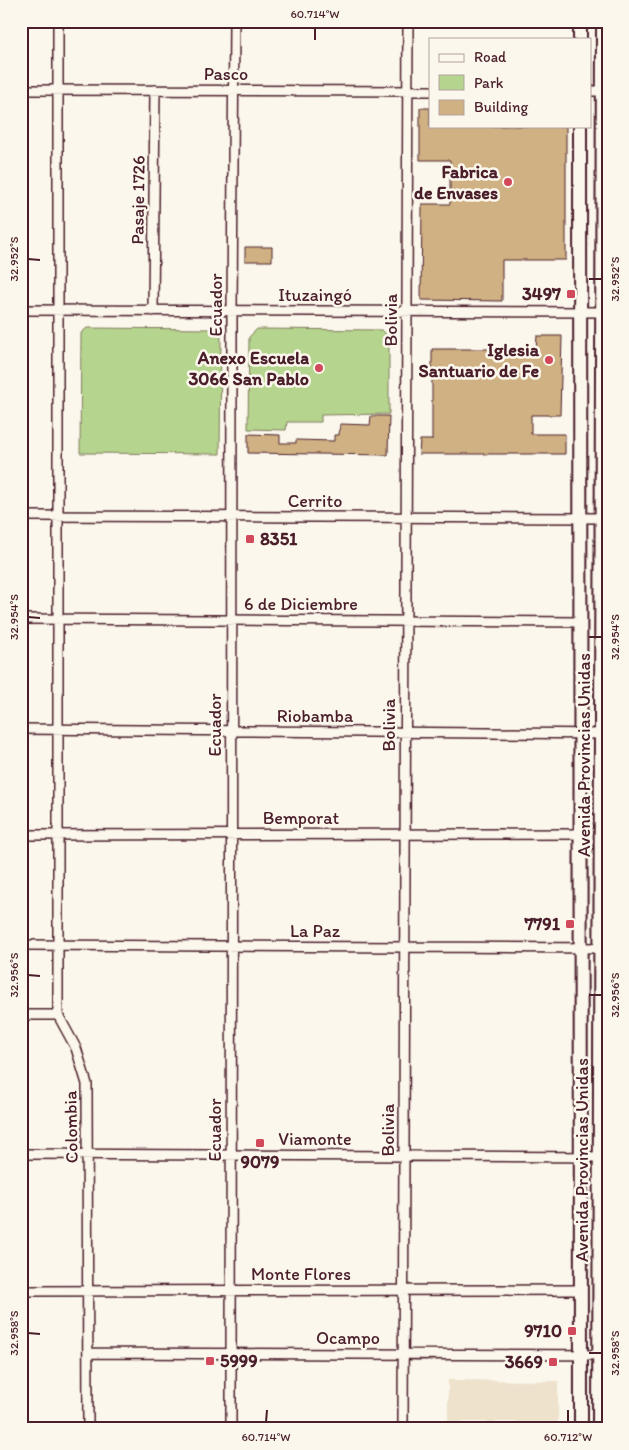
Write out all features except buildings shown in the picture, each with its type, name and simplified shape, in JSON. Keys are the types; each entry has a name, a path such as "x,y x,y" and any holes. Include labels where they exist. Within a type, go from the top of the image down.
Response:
{"main road":[{"path":"580,21 580,38"},
{"name":"Avenida Provincias Unidas","path":"599,1429 603,1355 604,1157 606,200 600,91 603,21"},
{"name":"Avenida Provincias Unidas","path":"580,128 581,1429"}],"street":[{"name":"Colombia","path":"58,21 58,1015 76,1048 87,1084 88,1429"},
{"name":"Ecuador","path":"232,1429 232,311 234,21"},
{"name":"Bolivia","path":"403,1429 408,21"},
{"name":"Pasco","path":"21,90 429,91"},
{"name":"Pasaje 1726","path":"153,311 155,90"},
{"name":"Ituzaingó","path":"21,310 606,312"},
{"name":"Cerrito","path":"21,516 605,518"},
{"name":"6 de Diciembre","path":"21,619 581,622"},
{"name":"Riobamba","path":"21,730 605,734"},
{"name":"Bemporat","path":"21,835 581,834"},
{"name":"La Paz","path":"21,945 604,948"},
{"path":"21,1015 58,1015"},
{"name":"Viamonte","path":"21,1154 604,1157"},
{"name":"Monte Flores","path":"21,1291 581,1290"},
{"name":"Ocampo","path":"88,1352 603,1355"}],"shaded area":[{"path":"448,1380 558,1381 558,1422 448,1422"}],"green space":[{"path":"87,328 212,329 221,336 220,454 80,453 81,333"},
{"name":"Anexo Escuela 3066 San Pablo","path":"257,329 382,330 389,337 389,414 321,415 321,422 287,422 286,430 248,429 249,337"}],"place":[{"name":"Fabrica de Envases","path":"508,182"},
{"name":"3497","path":"571,294"},
{"name":"Iglesia Santuario de Fe","path":"549,360"},
{"name":"Anexo Escuela 3066 San Pablo","path":"319,368"},
{"name":"8351","path":"250,539"},
{"name":"7791","path":"570,924"},
{"name":"9079","path":"260,1143"},
{"name":"9710","path":"572,1331"},
{"name":"5999","path":"210,1361"},
{"name":"3669","path":"553,1362"}]}
